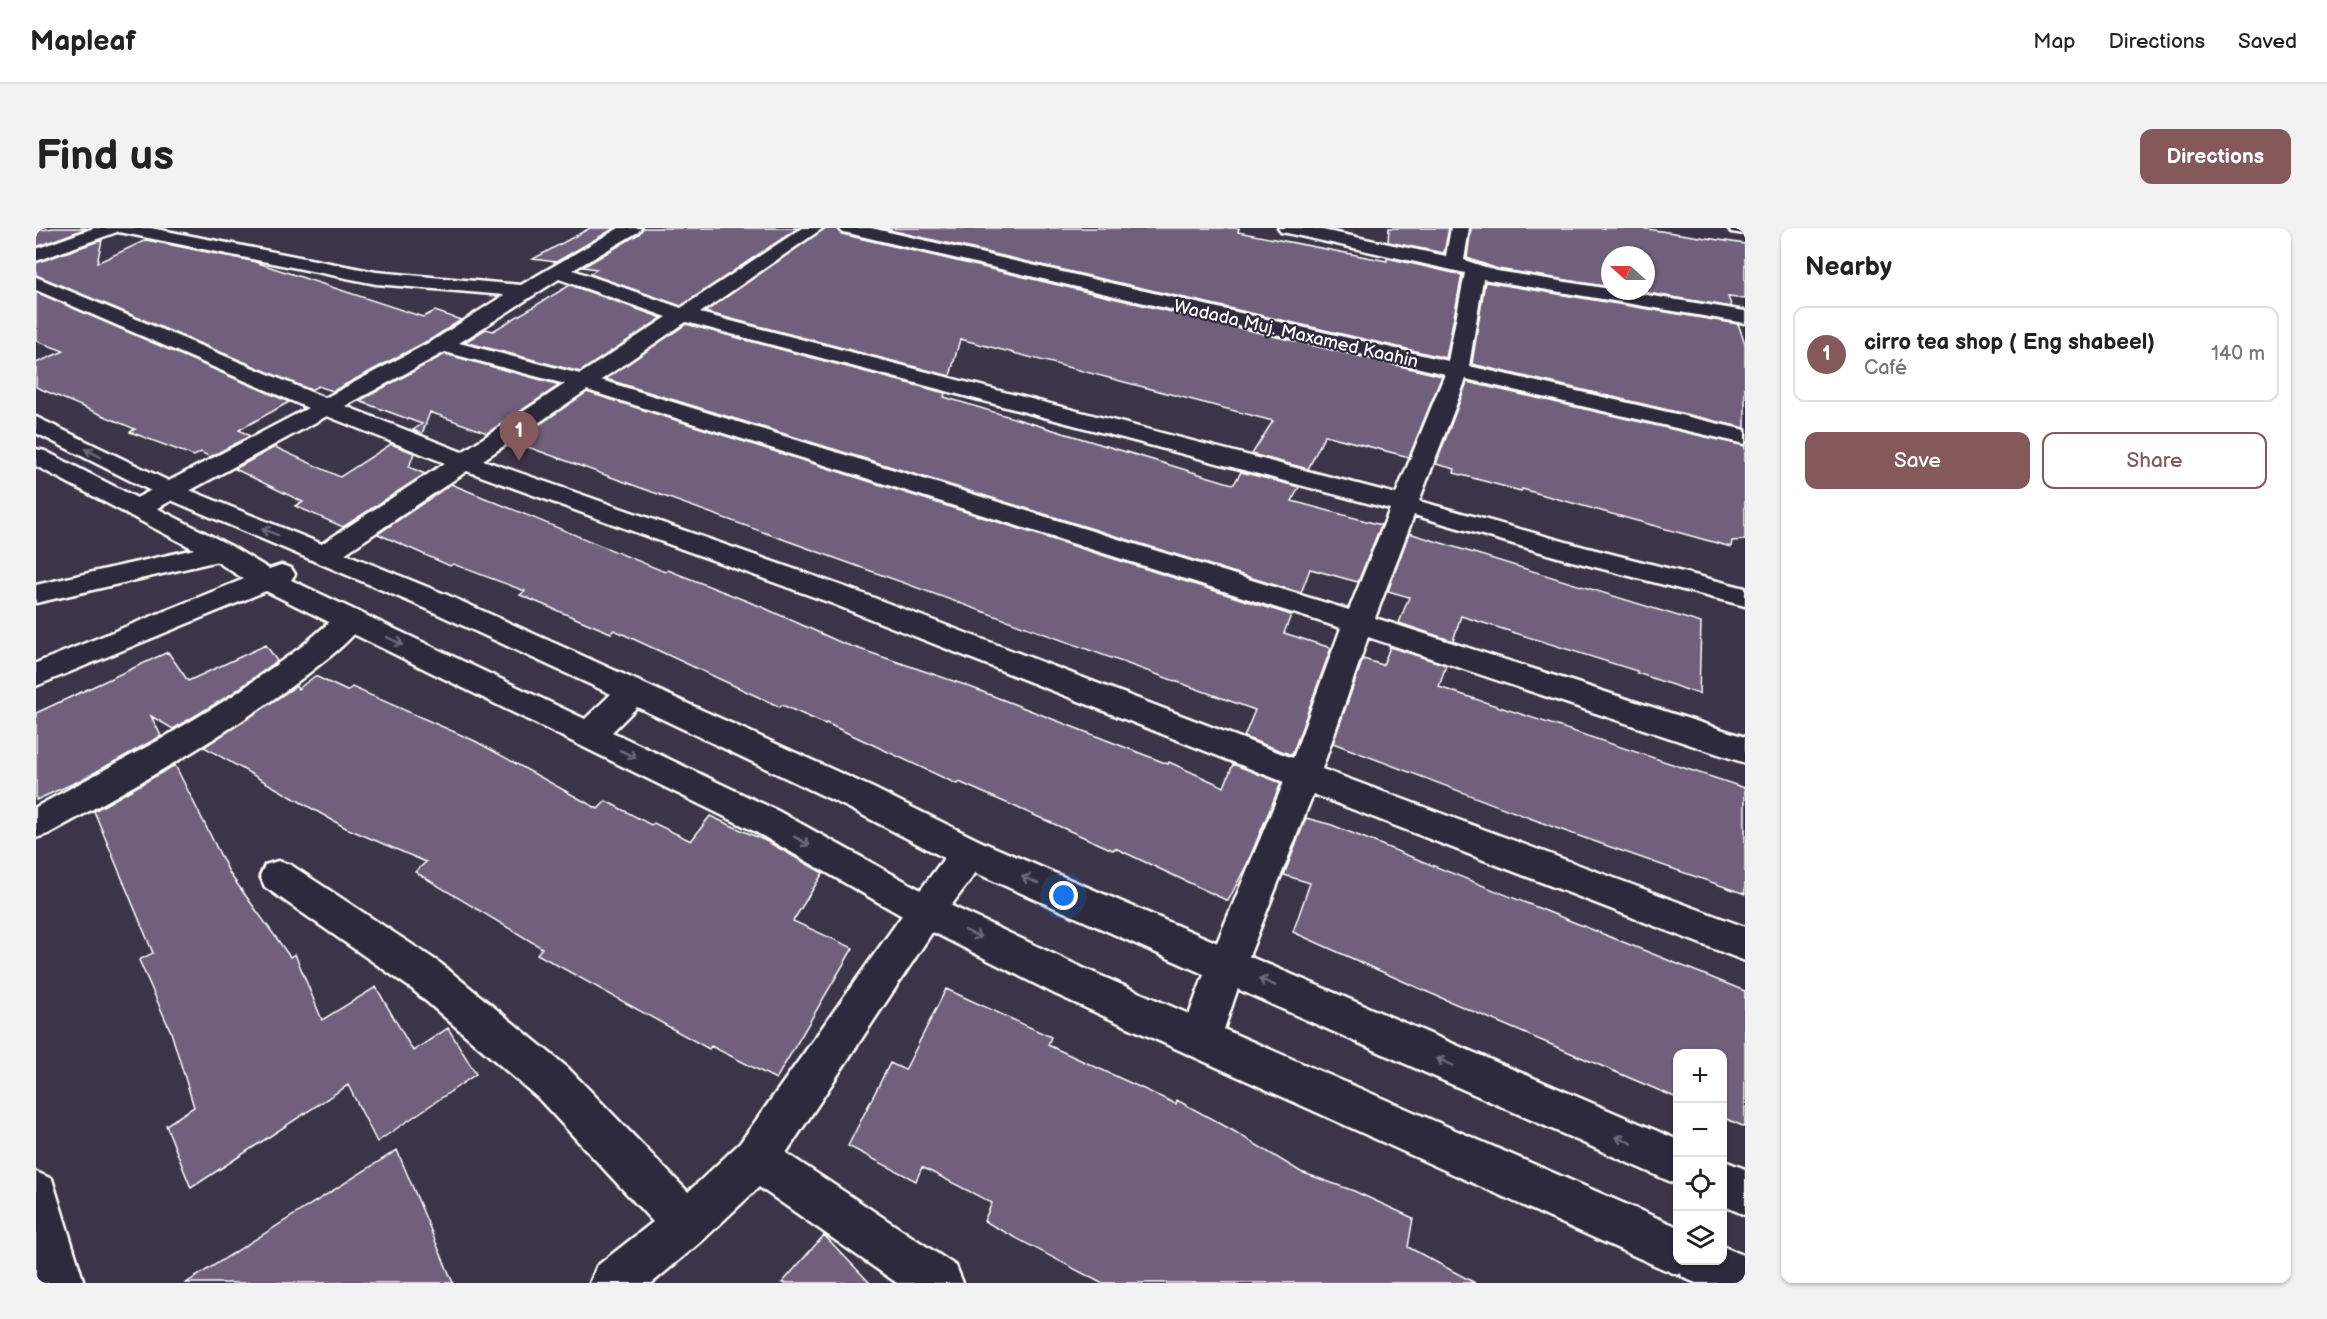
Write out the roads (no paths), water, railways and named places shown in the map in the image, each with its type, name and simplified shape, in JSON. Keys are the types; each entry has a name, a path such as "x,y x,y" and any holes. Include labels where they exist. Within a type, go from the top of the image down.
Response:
{"street":[{"path":"36,255 111,228"},
{"path":"124,228 376,278 524,291"},
{"path":"136,509 442,345 524,291 632,228"},
{"path":"36,675 324,555 814,228"},
{"name":"Wadada Muj. Maxamed Kaahin","path":"848,228 1457,372 1745,437"},
{"path":"1287,228 1464,267 1494,276 1745,317"},
{"path":"1201,1039 1227,964 1303,776 1358,623 1457,372 1464,267 1460,228"},
{"path":"1737,228 1745,229"},
{"path":"559,272 682,315 1094,421 1578,554 1745,597"},
{"path":"36,283 326,407 465,462 837,595 1745,944"},
{"path":"442,345 585,382 1358,623 1745,750"},
{"path":"36,425 168,490 448,606 861,798 969,853 1673,1161"},
{"path":"36,456 221,552 267,580 766,821 926,911 1069,981 1673,1249"},
{"path":"36,594 221,552"},
{"path":"36,824 186,740 245,703 306,659 351,620"},
{"path":"589,735 632,692"},
{"path":"614,1283 687,1224 756,1159 926,911 969,853"},
{"path":"278,876 426,976 544,1075 687,1224"},
{"path":"756,1159 939,1283"},
{"path":"1727,1184 1745,1192"},
{"path":"36,1195 60,1283"},
{"path":"1710,1265 1745,1281"}],"place":[{"name":"cirro tea shop ( Eng shabeel)","path":"519,461"}]}
